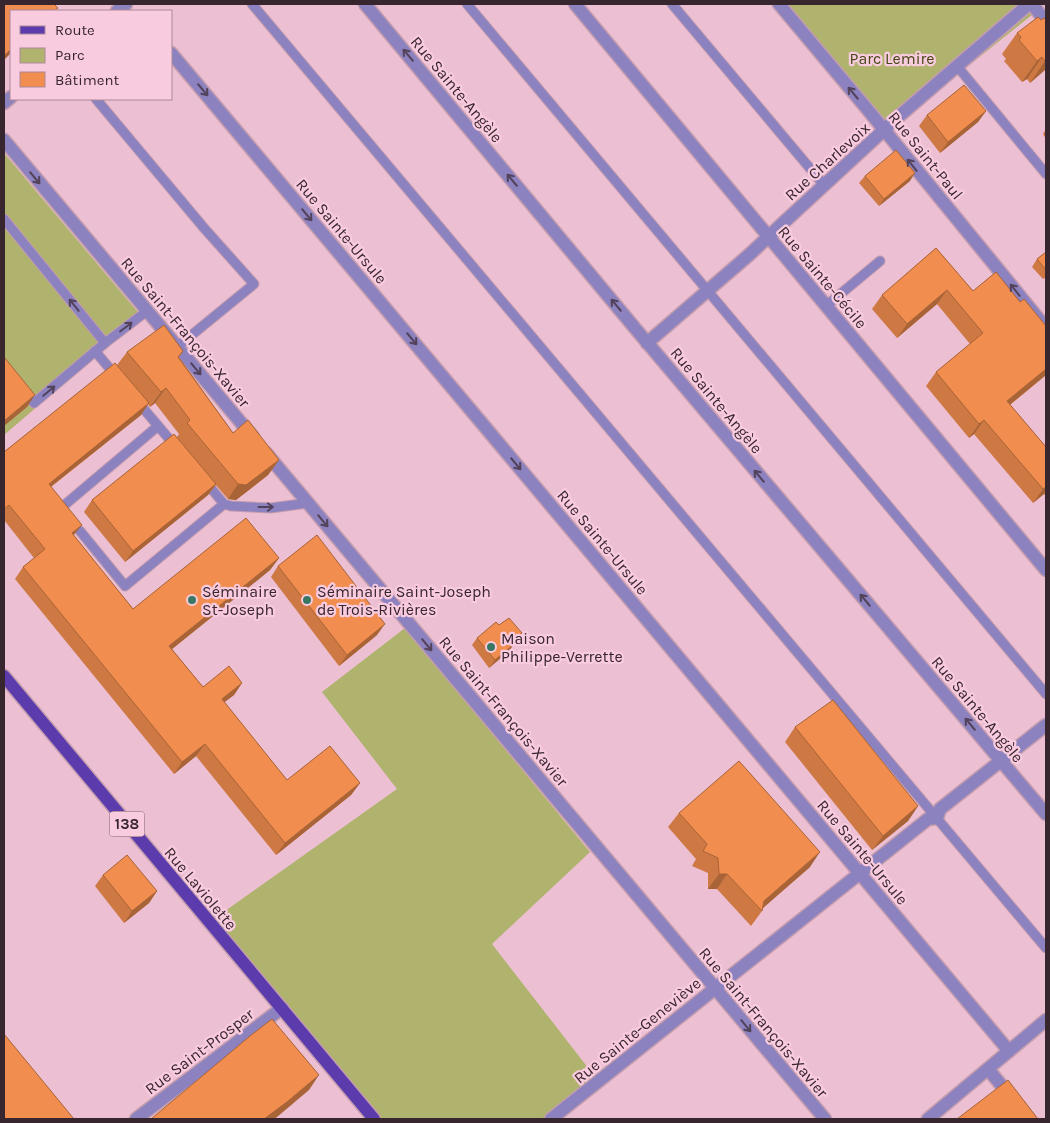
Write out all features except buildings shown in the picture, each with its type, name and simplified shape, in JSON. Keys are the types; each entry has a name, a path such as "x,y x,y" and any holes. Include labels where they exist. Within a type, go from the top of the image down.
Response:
{"main road":[{"name":"Rue Laviolette","path":"4,676 374,1119"}],"street":[{"name":"Rue Sainte-Angèle","path":"365,4 647,343 1046,814"},
{"name":"Rue Sainte-Cécile","path":"575,4 1046,570"},
{"name":"Rue Saint-Paul","path":"779,4 1046,328"},
{"name":"Rue Charlevoix","path":"647,343 750,254 884,130 1030,4"},
{"path":"1030,4 1046,22"},
{"name":"Rue Sainte-Ursule","path":"172,54 1009,1051"},
{"name":"Rue Saint-François-Xavier","path":"4,140 716,988 819,1117"},
{"name":"Rue Sainte-Geneviève","path":"551,1119 928,819 937,818 940,809 1046,725"},
{"name":"Rue Saint-Prosper","path":"136,1119 282,1008"},
{"path":"928,1119 1046,1020"},
{"path":"988,1069 1029,1119"}],"lane":[{"path":"252,4 1046,948"},
{"path":"467,4 1046,694"},
{"path":"672,4 824,185"},
{"path":"957,66 1046,174"},
{"path":"97,100 204,228 254,284 177,347"},
{"path":"4,219 105,343"},
{"path":"826,306 880,261"},
{"path":"22,389 34,403 95,351 147,311"},
{"path":"95,351 120,381"},
{"path":"133,396 182,454"},
{"path":"72,522 60,508 158,426"},
{"path":"200,476 224,504 231,506 271,508 308,503"},
{"path":"80,531 125,586 224,504"}],"green space":[{"name":"Parc Lemire","path":"777,4 1040,4 1043,6 890,129"},
{"path":"4,153 142,317 4,435"},
{"path":"405,628 590,852 492,944 599,1082 549,1119 369,1119 211,921 397,789 322,692"}],"place":[{"name":"Séminaire St-Joseph","path":"192,600"},
{"name":"Séminaire Saint-Joseph de Trois‑Rivières","path":"307,600"},
{"name":"Maison Philippe-Verrette","path":"491,647"}]}
